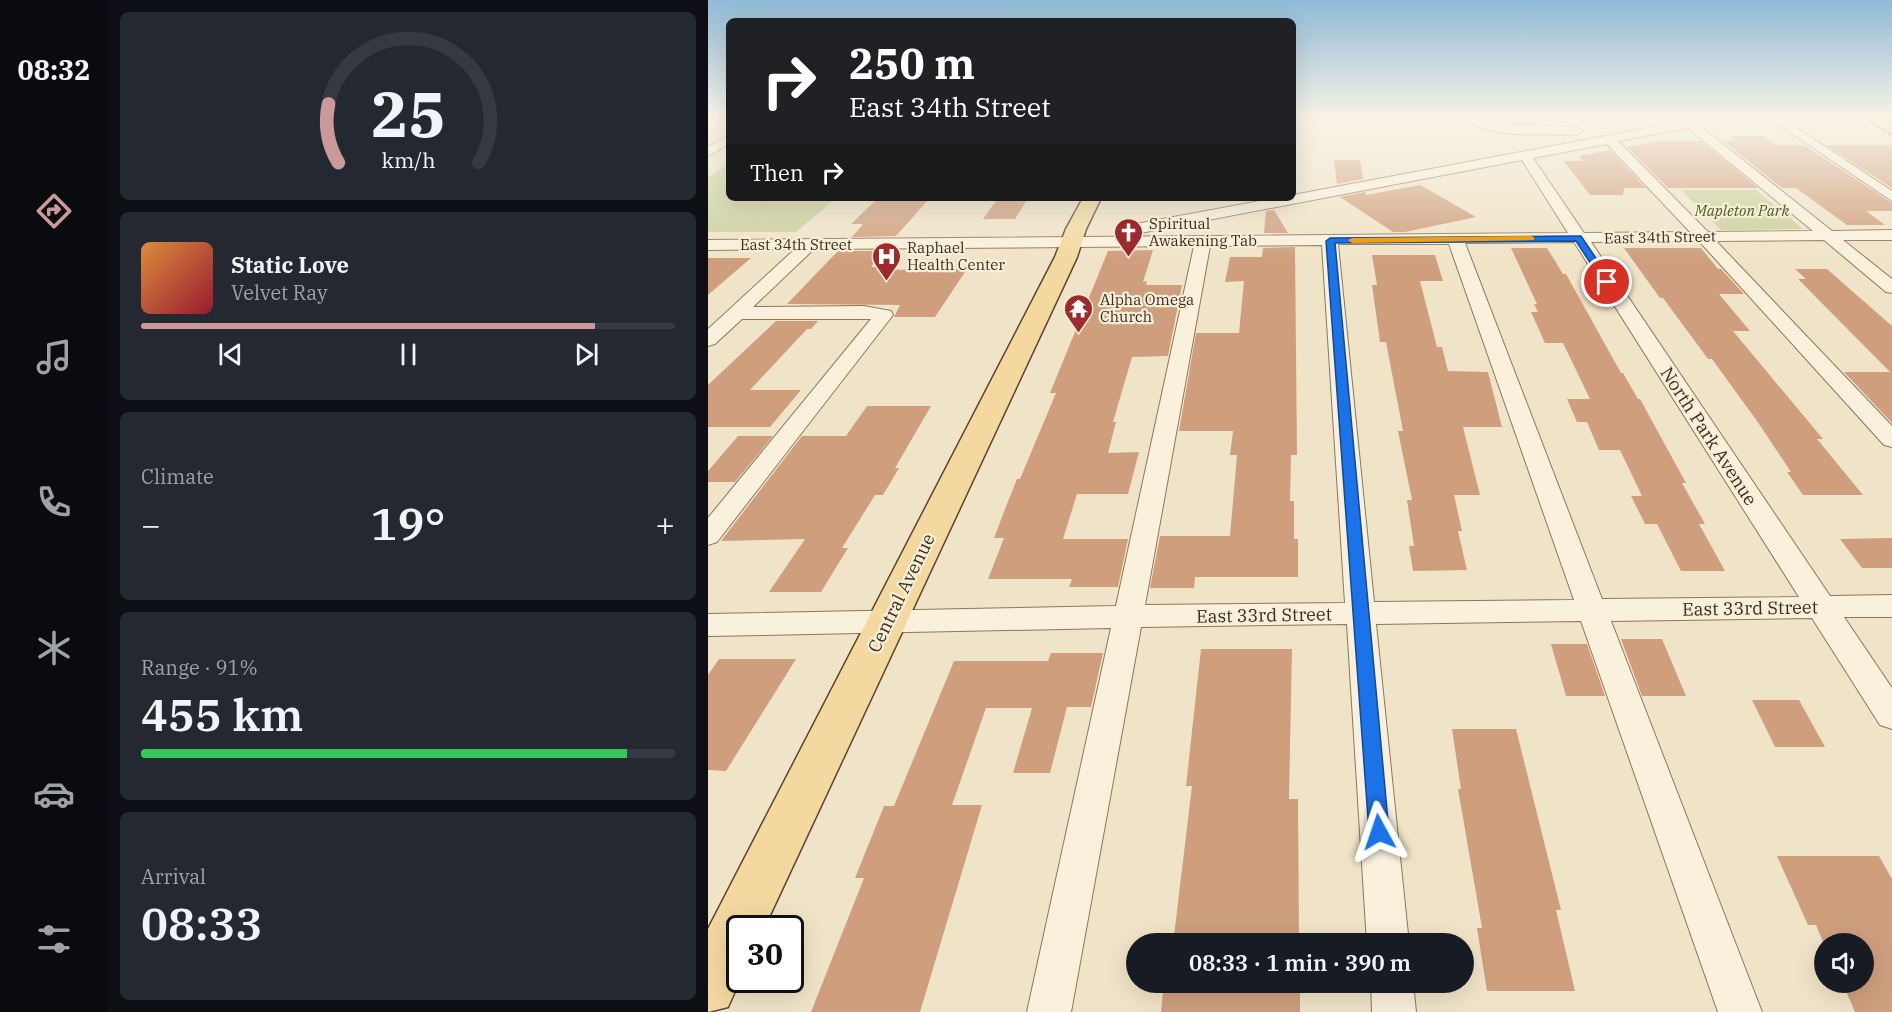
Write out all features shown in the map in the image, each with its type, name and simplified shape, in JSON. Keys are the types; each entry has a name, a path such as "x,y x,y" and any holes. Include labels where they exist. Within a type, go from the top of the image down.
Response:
{"main road":[{"name":"Central Avenue","path":"708,987 1091,201"}],"street":[{"path":"1296,199 1477,165"},
{"name":"North Park Avenue","path":"1532,165 1892,715"},
{"path":"1634,165 1892,440"},
{"path":"1742,165 1892,288"},
{"path":"1845,165 1892,197"},
{"path":"1071,242 1288,201"},
{"name":"East 34th Street","path":"708,245 1892,235"},
{"path":"1455,239 1740,1012"},
{"path":"1330,241 1387,933"},
{"path":"1049,1012 1126,616 1203,242"},
{"path":"708,340 810,244"},
{"path":"708,536 884,315 864,312 737,313"},
{"name":"East 33rd Street","path":"708,625 1126,616 1892,606"},
{"path":"1393,993 1394,1012"}],"green space":[{"path":"726,166 726,201 832,201 796,232 708,232 708,177"},
{"name":"Mapleton Park","path":"1681,190 1756,190 1803,229 1721,230"}],"building":[{"path":"1335,165 1361,165 1363,179 1337,184"},
{"path":"1567,165 1624,165 1646,188 1624,188 1623,195 1590,195"},
{"path":"1645,165 1730,165 1758,188 1668,188"},
{"path":"1753,165 1835,165 1892,203 1892,211 1866,211 1885,225 1847,225 1796,188 1782,188"},
{"path":"1857,165 1892,165 1892,188"},
{"path":"1420,185 1476,217 1405,232 1393,232 1340,197 1365,192 1366,195"},
{"path":"875,201 927,201 896,236 852,237 863,224 851,224"},
{"path":"996,201 1026,201 1015,219 983,219"},
{"path":"1274,210 1288,233 1264,233 1266,211"},
{"path":"1295,247 1297,455 1291,455 1290,501 1294,501 1294,539 1298,539 1298,577 1195,577 1194,588 1150,588 1160,536 1230,536 1237,455 1230,455 1233,431 1179,431 1196,333 1239,333 1244,281 1225,282 1230,257 1262,257 1263,248"},
{"path":"1511,248 1547,248 1563,274 1566,274 1621,373 1640,399 1686,483 1682,483 1705,524 1699,524 1725,571 1681,571 1657,524 1645,524 1631,496 1642,496 1620,450 1599,450 1587,422 1577,422 1567,399 1590,399 1563,343 1545,343 1531,312 1538,312 1534,304 1537,304"},
{"path":"1624,248 1701,248 1718,269 1721,269 1744,294 1719,294 1750,331 1733,331 1823,439 1817,439 1863,495 1803,495 1787,472 1791,472 1757,421 1712,359 1708,359"},
{"path":"1153,250 1143,282 1147,281 1146,285 1182,285 1168,356 1132,357 1113,422 1116,422 1108,453 1139,452 1128,494 1077,494 1063,539 1128,539 1118,587 1069,587 1072,579 988,579 1004,538 994,538 1017,479 1020,479 1056,393 1050,393 1108,251"},
{"name":"Raphael Health Center","path":"838,251 883,251 871,267 879,267 876,270 967,269 935,317 894,317 900,305 787,304"},
{"path":"1372,255 1435,255 1443,281 1420,281 1437,347 1442,347 1448,371 1488,372 1502,427 1463,427 1480,495 1454,495 1462,531 1458,531 1467,570 1413,571 1409,546 1414,546 1407,500 1412,500 1398,431 1403,431 1386,342 1380,342 1372,285 1377,285"},
{"path":"708,258 751,258 708,295"},
{"path":"1795,269 1827,269 1892,326 1892,423 1844,372 1890,372 1798,279 1806,279"},
{"path":"776,321 818,321 811,329 807,329 750,390 801,390 770,427 708,427 708,385"},
{"path":"867,406 931,406 895,468 899,468 883,495 875,495 842,548 848,548 821,592 769,592 805,539 721,541 802,436 846,436"},
{"path":"738,436 773,436 735,482 708,482 708,471"},
{"path":"1892,538 1892,568 1862,568 1840,539"},
{"path":"1621,639 1662,639 1686,696 1642,696"},
{"path":"1551,644 1587,644 1605,696 1566,696"},
{"path":"1201,649 1292,649 1289,799 1298,799 1299,933 1174,933 1192,786 1186,786"},
{"path":"1051,653 1103,653 1091,707 1067,707 1050,773 1013,773 1032,708 986,708 952,805 982,805 920,1012 811,1012 864,878 855,878 884,806 894,806 954,661 1048,661"},
{"path":"719,659 796,659 726,771 708,770 708,675"},
{"path":"1752,700 1799,700 1825,747 1775,747"},
{"path":"1452,729 1516,729 1561,910 1556,910 1575,991 1487,991 1477,928 1482,928 1458,789 1461,789"},
{"path":"1777,856 1879,856 1892,879 1892,1012 1855,1012 1847,993 1874,993 1874,933 1819,933 1816,925 1808,925"},
{"path":"1163,993 1300,993 1300,1012 1161,1012"}],"slow traffic":[{"path":"1352,240 1531,239"}],"place":[{"name":"Spiritual Awakening Tab","path":"1128,258"},
{"name":"Raphael Health Center","path":"886,282"},
{"name":"Alpha Omega Church","path":"1079,334"}],"route":[{"path":"1379,832 1330,241 1578,238 1607,282"}]}
